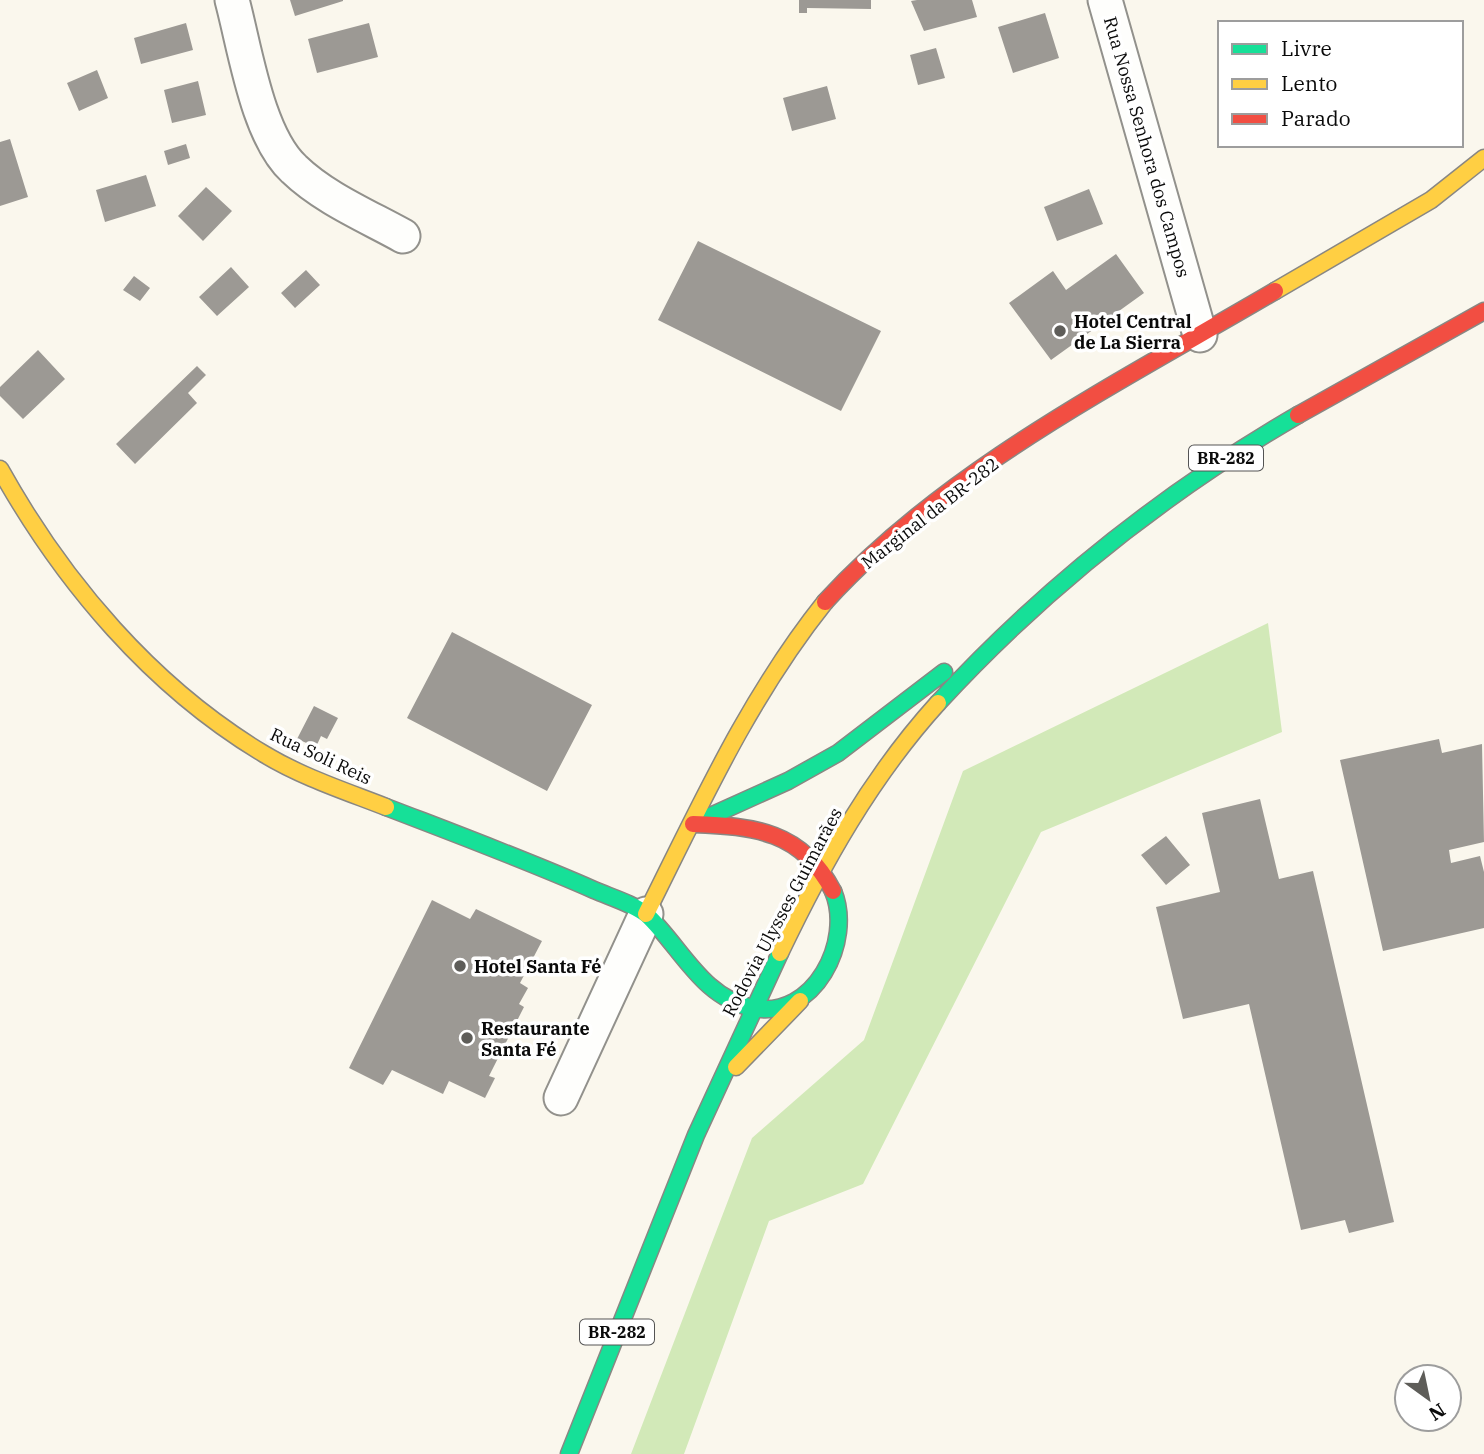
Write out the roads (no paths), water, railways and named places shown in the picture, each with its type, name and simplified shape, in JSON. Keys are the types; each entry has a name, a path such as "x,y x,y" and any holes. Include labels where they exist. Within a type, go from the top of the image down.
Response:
{"main road":[{"name":"Marginal da BR-282","path":"646,914 775,669 826,602 883,546 959,485 1030,438 1431,200 1484,158"},
{"name":"Rodovia Ulysses Guimarães","path":"569,1454 664,1209 752,1008 822,869 889,762 953,685 1037,601 1110,540 1266,431 1484,311"},
{"name":"Rodovia Ulysses Guimarães","path":"1431,339 1469,338"},
{"name":"Rua Soli Reis","path":"0,469 19,508 73,583 135,649 208,715 264,754 319,780 646,914"},
{"path":"692,824 788,781 838,753 1037,601"},
{"path":"692,824 737,825 771,833 795,846 822,869 838,905 838,937 824,974 718,1086"},
{"path":"646,914 677,954 715,990 752,1008 771,1010 800,1001"}],"street":[{"path":"232,0 263,113 275,143 291,167 311,184 403,236"},
{"name":"Rua Nossa Senhora dos Campos","path":"1105,0 1200,335"},
{"name":"Marginal da BR-282","path":"561,1098 646,914"}],"place":[{"name":"Hotel Central de La Sierra","path":"1060,331"},
{"name":"Hotel Santa Fé","path":"460,966"},
{"name":"Restaurante Santa Fé","path":"467,1038"}]}
